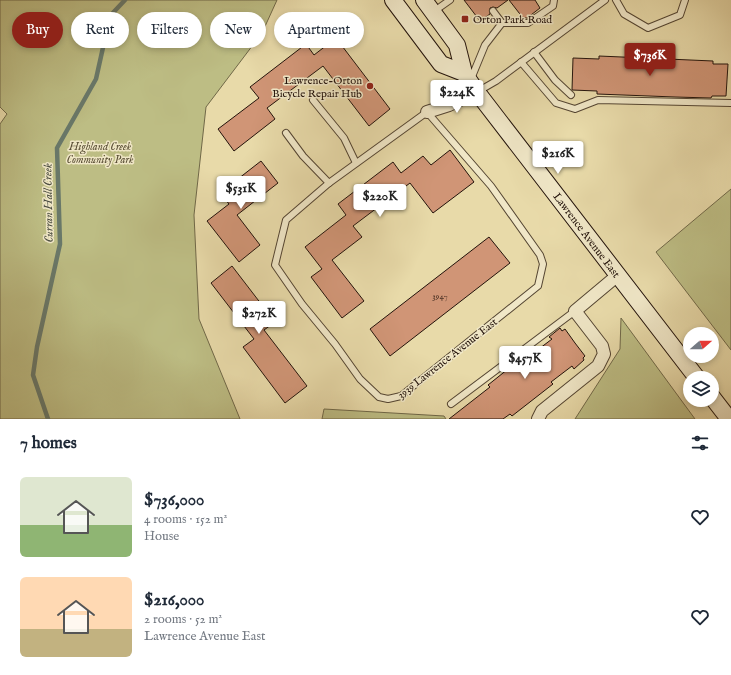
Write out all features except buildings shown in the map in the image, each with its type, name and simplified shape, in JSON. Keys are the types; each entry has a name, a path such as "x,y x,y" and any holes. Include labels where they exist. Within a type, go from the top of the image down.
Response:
{"main road":[{"path":"393,0 441,64 470,82"},
{"name":"Lawrence Avenue East","path":"429,6 457,45 470,82 692,371"},
{"path":"719,406 729,419"}],"street":[{"name":"3939 Lawrence Avenue East","path":"427,112 449,104 470,82"},
{"path":"538,419 542,411 598,366 604,354 602,346 575,311 618,276"}],"lane":[{"path":"429,6 450,0"},
{"path":"502,23 528,23 553,6 554,0"},
{"path":"502,23 485,45 470,82 496,81 605,0"},
{"path":"616,0 624,14 648,28 680,15 685,0"},
{"path":"493,11 502,23"},
{"path":"534,52 570,95"},
{"path":"521,62 556,103 575,109 598,100 731,103"},
{"path":"313,100 344,138 356,163"},
{"name":"3939 Lawrence Avenue East","path":"427,112 491,186 540,254 543,264 538,286 400,396 394,399 388,399 379,397 360,379 335,344 302,304 275,265 286,220 329,183 427,112"},
{"path":"286,133 302,156 329,183"},
{"path":"451,404 575,311"}],"green space":[{"name":"Highland Creek Community Park","path":"0,0 277,0 266,24 266,12 210,12 210,48 251,48 206,107 194,215 199,319 240,419 0,419 0,124 7,114 0,107"},
{"path":"731,189 731,350 719,334 719,327 713,327 656,252"},
{"path":"621,318 683,403 683,407 686,407 695,419 575,419 620,349"},
{"path":"324,409 444,416 446,419 322,419"}],"waterway":[{"name":"Curran Hall Creek","path":"48,419 33,375 37,347 60,244 57,148 96,79 110,16 125,0"}],"place":[{"name":"Orton Park Road","path":"465,19"},
{"name":"Lawrence-Orton Bicycle Repair Hub","path":"370,86"}]}
